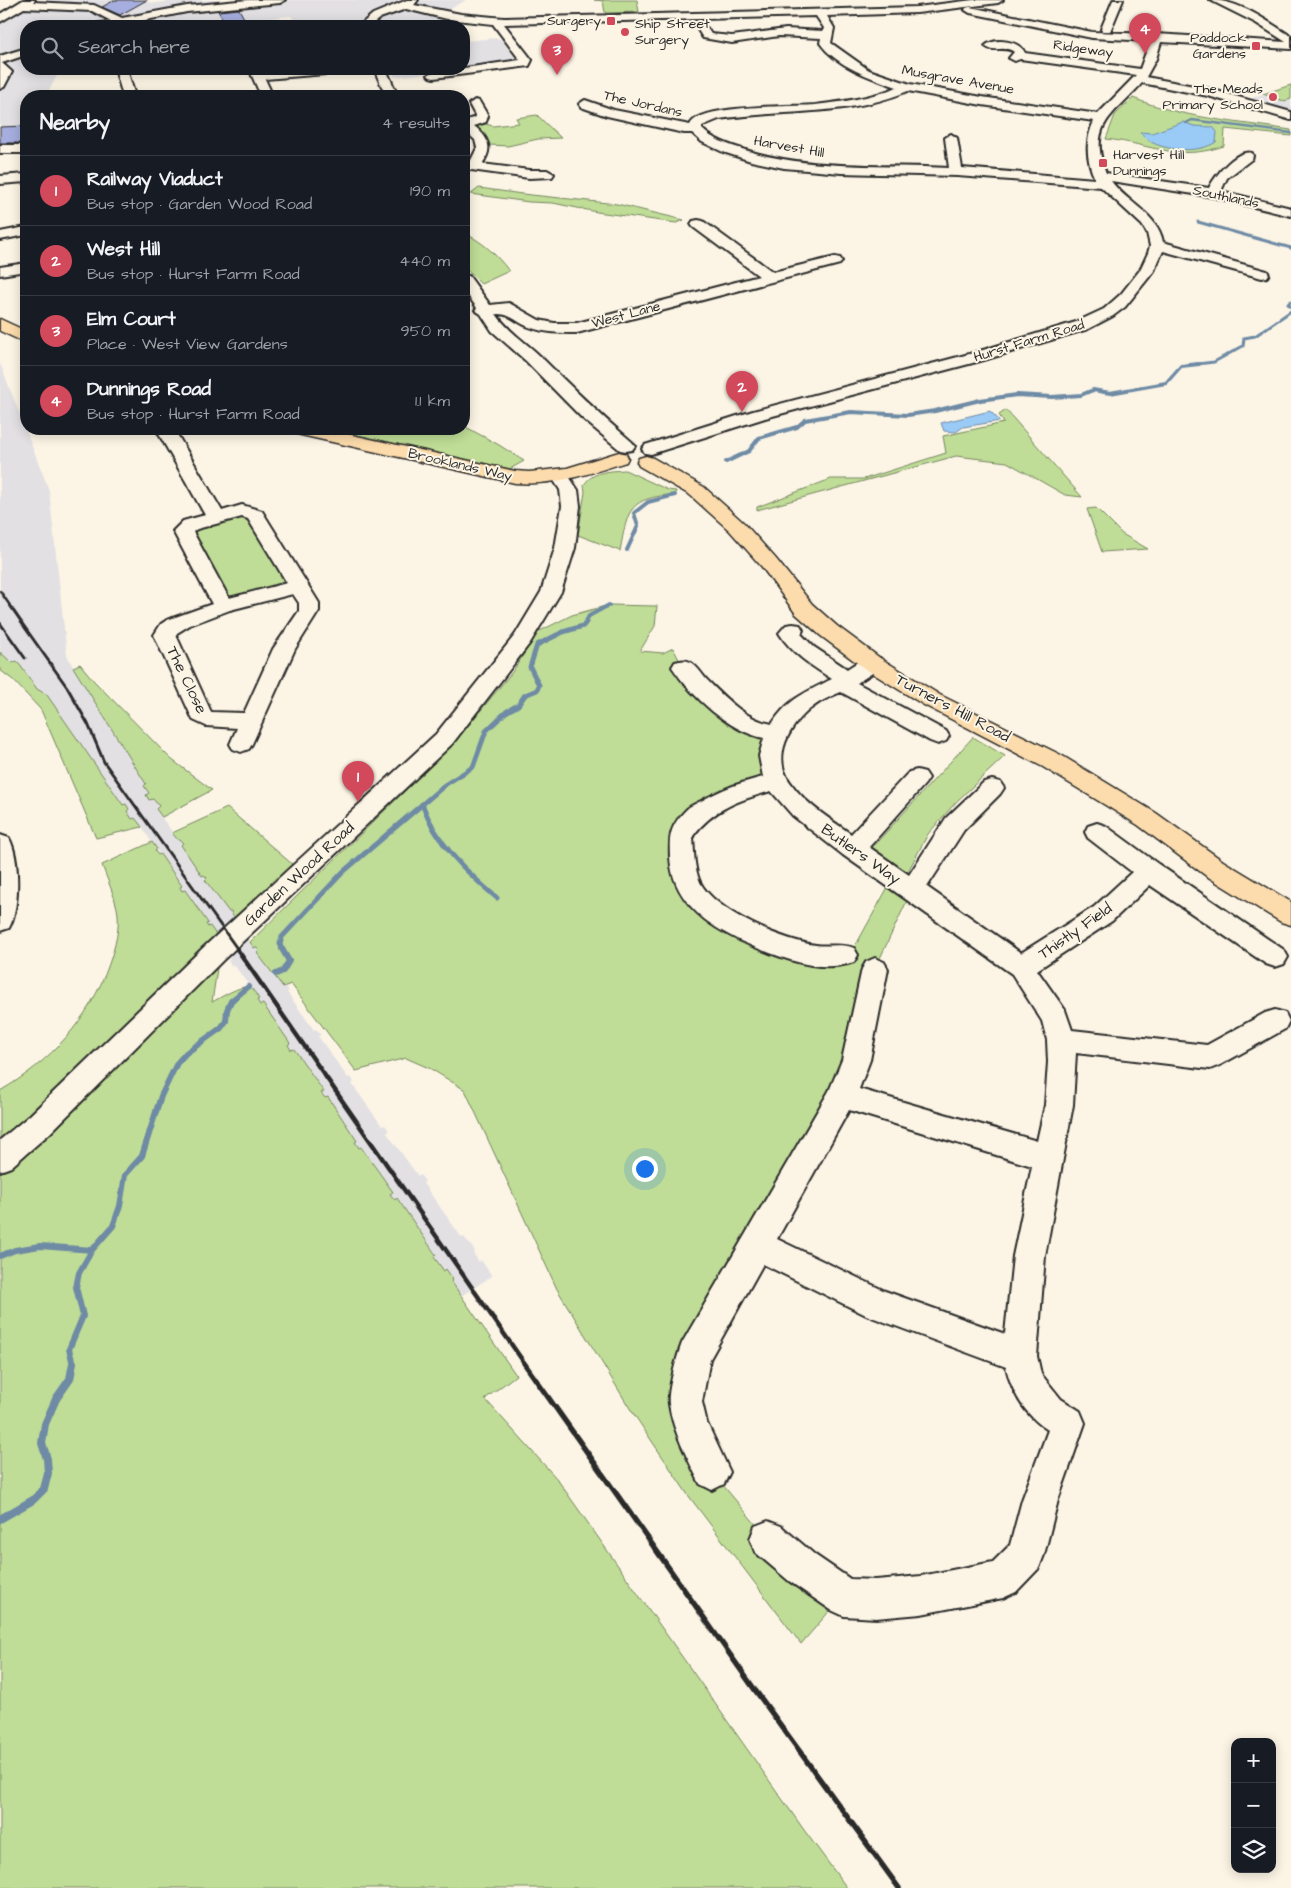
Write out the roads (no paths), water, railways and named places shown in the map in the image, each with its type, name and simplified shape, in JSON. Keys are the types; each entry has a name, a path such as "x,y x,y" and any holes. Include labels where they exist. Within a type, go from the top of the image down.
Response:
{"main road":[{"path":"0,324 20,335"},
{"name":"Brooklands Way","path":"328,435 530,479 560,476 623,452"},
{"path":"623,452 626,462 636,464 649,455"},
{"name":"Turners Hill Road","path":"649,455 697,492 737,527 769,563 804,609 829,631 872,663 932,700 1052,761 1147,819 1214,868 1291,915"}],"street":[{"path":"90,8 106,0"},
{"path":"143,20 209,6 280,0"},
{"path":"935,0 945,6 1071,32 1291,46"},
{"path":"370,20 384,11 409,3 447,16 496,21 736,11 917,10 998,0"},
{"path":"1109,28 1118,0"},
{"path":"1215,0 1267,24 1291,41"},
{"path":"0,19 26,3 90,8 108,14 118,20"},
{"path":"837,11 850,8"},
{"name":"Musgrave Avenue","path":"821,11 829,28 825,43 828,48 865,72 907,87 982,101 1100,118"},
{"path":"470,71 525,64 526,60 496,21"},
{"path":"704,30 708,36 723,40 740,40 773,33 827,35"},
{"path":"1156,37 1151,60 1141,76 1100,118 1094,137 1093,154 1102,180 1112,194 1149,224 1157,245 1262,274"},
{"name":"Ridgeway","path":"991,46 1002,44 1014,47 1020,52 1017,56 1141,76"},
{"path":"0,60 20,53"},
{"path":"0,66 6,72 0,85"},
{"path":"123,75 127,90"},
{"path":"258,75 265,90"},
{"path":"383,75 389,90"},
{"path":"1141,76 1291,116"},
{"name":"Harvest Hill","path":"907,87 862,100 817,108 720,115 700,121 696,124 696,129 708,140 737,152 793,165 867,171 956,172 1102,180"},
{"name":"The Jordans","path":"585,104 611,113 684,129 696,129"},
{"path":"470,123 482,119 482,116 472,107"},
{"path":"470,129 477,134 484,146 482,157 470,165"},
{"path":"951,138 956,172"},
{"path":"0,149 20,150"},
{"path":"1213,193 1222,176 1247,156"},
{"path":"470,166 529,174 547,171 548,190"},
{"path":"0,180 20,178"},
{"name":"Southlands","path":"1102,180 1213,193 1291,212"},
{"path":"698,224 770,277"},
{"path":"0,236 20,231"},
{"name":"Hurst Farm Road","path":"649,455 788,406 984,355 1073,329 1114,309 1152,263 1157,245"},
{"name":"West Lane","path":"484,310 509,308 533,323 554,328 572,328 835,261"},
{"path":"0,271 20,268"},
{"path":"470,286 484,310 498,328 532,358 623,452"},
{"path":"168,435 216,517"},
{"name":"Garden Wood Road","path":"0,1158 40,1124 213,954 444,739 523,638 551,592 565,548 571,506 569,490 560,476"},
{"path":"241,744 284,649 309,611 309,603 300,586 255,515 242,511 190,524 183,531 223,606 300,586"},
{"name":"The Close","path":"223,606 206,614 174,623 167,629 165,635 201,715 206,719 250,721"},
{"path":"794,630 789,633 806,652 844,681 938,736"},
{"name":"Butlers Way","path":"872,663 844,681 811,698 786,720 777,732 772,751 771,768 777,781 797,806 852,849 912,890 955,824 992,788"},
{"path":"683,667 734,716 752,727 777,732"},
{"path":"852,849 917,778"},
{"path":"777,781 734,793 696,815 681,836 683,866 688,887 714,914 746,933 798,952 832,961"},
{"path":"1097,832 1149,871 1274,958"},
{"path":"0,844 4,878 3,908 0,922"},
{"name":"Thistly Field","path":"1020,967 1103,914 1149,871"},
{"path":"768,1539 802,1568 844,1597 876,1599 921,1595 1003,1579 1026,1555 1040,1500 1068,1423 1049,1411 1026,1382 1020,1356 1029,1256 1047,1157 1059,1105 1062,1062 1061,1040 1055,1018 1020,967 912,890"},
{"path":"712,1472 691,1426 685,1402 694,1355 842,1096 856,1060 875,970"},
{"path":"1061,1040 1210,1057 1275,1021"},
{"path":"842,1096 1047,1157"},
{"path":"758,1246 877,1304 1020,1356"}],"water":[{"path":"1183,122 1194,126 1213,127 1217,132 1216,142 1209,146 1194,149 1168,148 1153,143 1140,132 1152,133"},
{"path":"990,411 1000,421 963,427 956,432 944,431 941,423"}],"waterway":[{"path":"1186,123 1192,120 1291,133"},
{"path":"1198,222 1291,248"},
{"path":"1291,301 1288,304 1291,307"},
{"path":"1189,365 1214,362 1243,346 1244,338 1255,336 1291,311"},
{"path":"726,462 749,451 759,438 797,427 805,420 851,412 908,415 935,411 980,400 1017,395 1052,397 1081,395 1093,390 1110,393 1166,383 1181,366 1199,364"},
{"path":"627,550 638,526 634,513 648,502 675,495"},
{"path":"585,623 589,616 609,605"},
{"path":"422,804 446,784 473,767 486,731 506,712 518,705 525,695 537,690 539,685 530,667 537,645 563,632 583,626 586,622"},
{"path":"283,950 280,944 282,937 343,872 422,804"},
{"path":"422,804 436,832 453,856 497,898"},
{"path":"276,974 283,971 289,961 282,949"},
{"path":"92,1250 113,1226 120,1206 125,1175 142,1156 161,1096 177,1063 186,1053 221,1028 226,1021 227,1010 231,1001 248,987"},
{"path":"0,1256 15,1250 40,1246 92,1250"},
{"path":"73,1364 69,1349 83,1316 76,1287 79,1273 92,1250"},
{"path":"0,1519 33,1500 44,1489 48,1473 47,1459 42,1443 45,1424 56,1399 70,1379 73,1364"}],"railway":[{"path":"0,591 22,623"},
{"path":"21,622 67,687 88,724 104,762 238,950"},
{"path":"0,623 25,658"},
{"path":"237,949 525,1364"},
{"path":"524,1363 755,1690 899,1888"}],"place":[{"name":"Surgery","path":"611,21"},
{"name":"Ship Street Surgery","path":"625,32"},
{"name":"Paddock Gardens","path":"1256,46"},
{"name":"Dunnings Road","path":"1145,54"},
{"name":"Elm Court","path":"557,75"},
{"name":"The Meads Primary School","path":"1273,97"},
{"name":"Harvest Hill Dunnings","path":"1103,163"},
{"name":"West Hill","path":"742,412"},
{"name":"Railway Viaduct","path":"358,802"}]}
